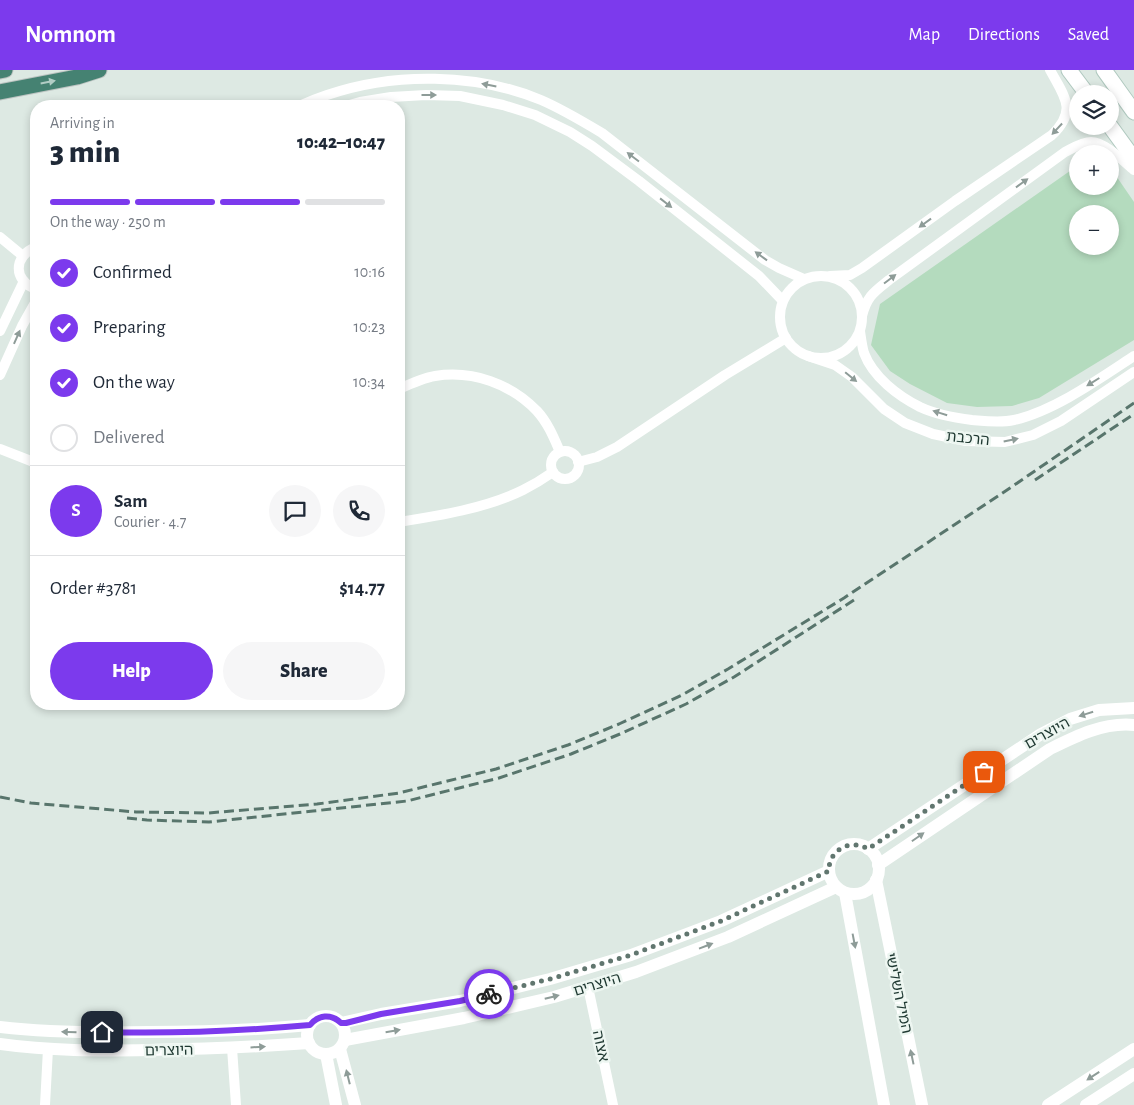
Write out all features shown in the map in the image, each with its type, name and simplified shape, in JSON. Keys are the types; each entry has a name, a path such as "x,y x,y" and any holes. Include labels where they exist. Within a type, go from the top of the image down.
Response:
{"highway":[{"path":"0,71 5,70"},
{"path":"0,92 77,77 99,70"}],"main road":[{"path":"1069,70 1080,85"},
{"path":"1104,70 1134,112"},
{"path":"1117,135 1134,159"}],"street":[{"path":"1050,70 1066,102 1067,111 1061,127 862,268 850,275 818,275 804,279 791,287 782,301 780,316 780,326 790,344 808,356 820,358 833,356 845,351 854,342 860,330 865,305 872,293 1078,145 1091,142 1104,146 1134,170"},
{"path":"314,100 357,87 388,81 427,79 463,80 506,89 540,100 576,117 602,133 765,260 804,279"},
{"path":"372,100 426,95 460,96 503,105 535,115 570,132 623,169 759,276 782,301"},
{"path":"0,237 23,256"},
{"path":"30,249 19,263 19,272 24,282 30,286"},
{"path":"830,276 843,281 853,291 860,303 862,316"},
{"path":"0,331 24,282"},
{"path":"0,375 30,312"},
{"name":"הרכבת","path":"860,330 864,353 870,365 878,376 899,395 922,408 957,418 987,422 1012,420 1043,410 1084,388 1134,356"},
{"path":"578,462 597,457 617,447 725,375 786,338"},
{"name":"הרכבת","path":"808,356 835,366 852,378 884,409 905,424 933,434 966,441 1005,442 1033,434 1061,421 1134,372"},
{"path":"405,386 434,376 452,374 471,375 490,380 524,400 538,412 549,428 560,452"},
{"path":"0,449 30,461"},
{"path":"568,451 576,457 578,462 576,473 570,477 562,478 557,476 551,467 553,457 560,452 568,451"},
{"path":"405,521 453,512 494,501 522,491 553,472"},
{"name":"היוצרים","path":"868,849 1042,734 1070,719 1099,710 1134,708"},
{"name":"היוצרים","path":"878,864 1050,749 1076,735 1102,727 1134,726"},
{"path":"840,890 853,895 865,892 872,887 878,876 878,864 871,851 863,846 846,845 838,849 832,857 829,871 830,877 840,890 884,1105"},
{"name":"היוצרים","path":"341,1023 381,1014 460,1001 550,979 631,955 721,921 829,871"},
{"name":"המיל השלישי","path":"876,880 922,1105"},
{"name":"היוצרים","path":"342,1044 554,997 636,972 728,937 840,890"},
{"name":"אצוה","path":"588,986 613,1105"},
{"path":"330,1016 338,1019 341,1023 345,1032 342,1044 336,1052 322,1054 315,1051 309,1044 307,1031 316,1019 330,1016"},
{"name":"היוצרים","path":"0,1027 24,1030 117,1033 238,1030 310,1025"},
{"name":"היוצרים","path":"0,1044 48,1049 117,1050 232,1048 309,1044"},
{"path":"342,1044 355,1105"},
{"path":"232,1048 236,1105"},
{"path":"45,1105 48,1049"},
{"path":"1048,1105 1134,1049"},
{"path":"326,1054 336,1105"},
{"path":"1086,1105 1134,1074"}],"green space":[{"path":"1069,172 1069,195 1119,195 1119,180 1134,202 1134,340 1039,398 1012,406 977,407 947,403 910,384 890,371 871,345 880,304"}],"railway":[{"path":"0,797 31,803 136,812 208,813 317,804 399,793 496,769 568,745 682,695 728,669 844,598 1134,403"},
{"path":"1035,480 1134,414"},
{"path":"127,818 209,822 407,801 499,778 571,754 686,704 734,677 854,600"}],"way so far":[{"path":"489,994 550,979 631,955 721,921 829,871 832,857 838,849 846,845 854,844 868,849 984,772"}],"route":[{"path":"102,1032 169,1032 291,1027 310,1025 316,1019 323,1016 330,1016 338,1019 341,1023 346,1023 381,1014 460,1001 489,994"}]}
